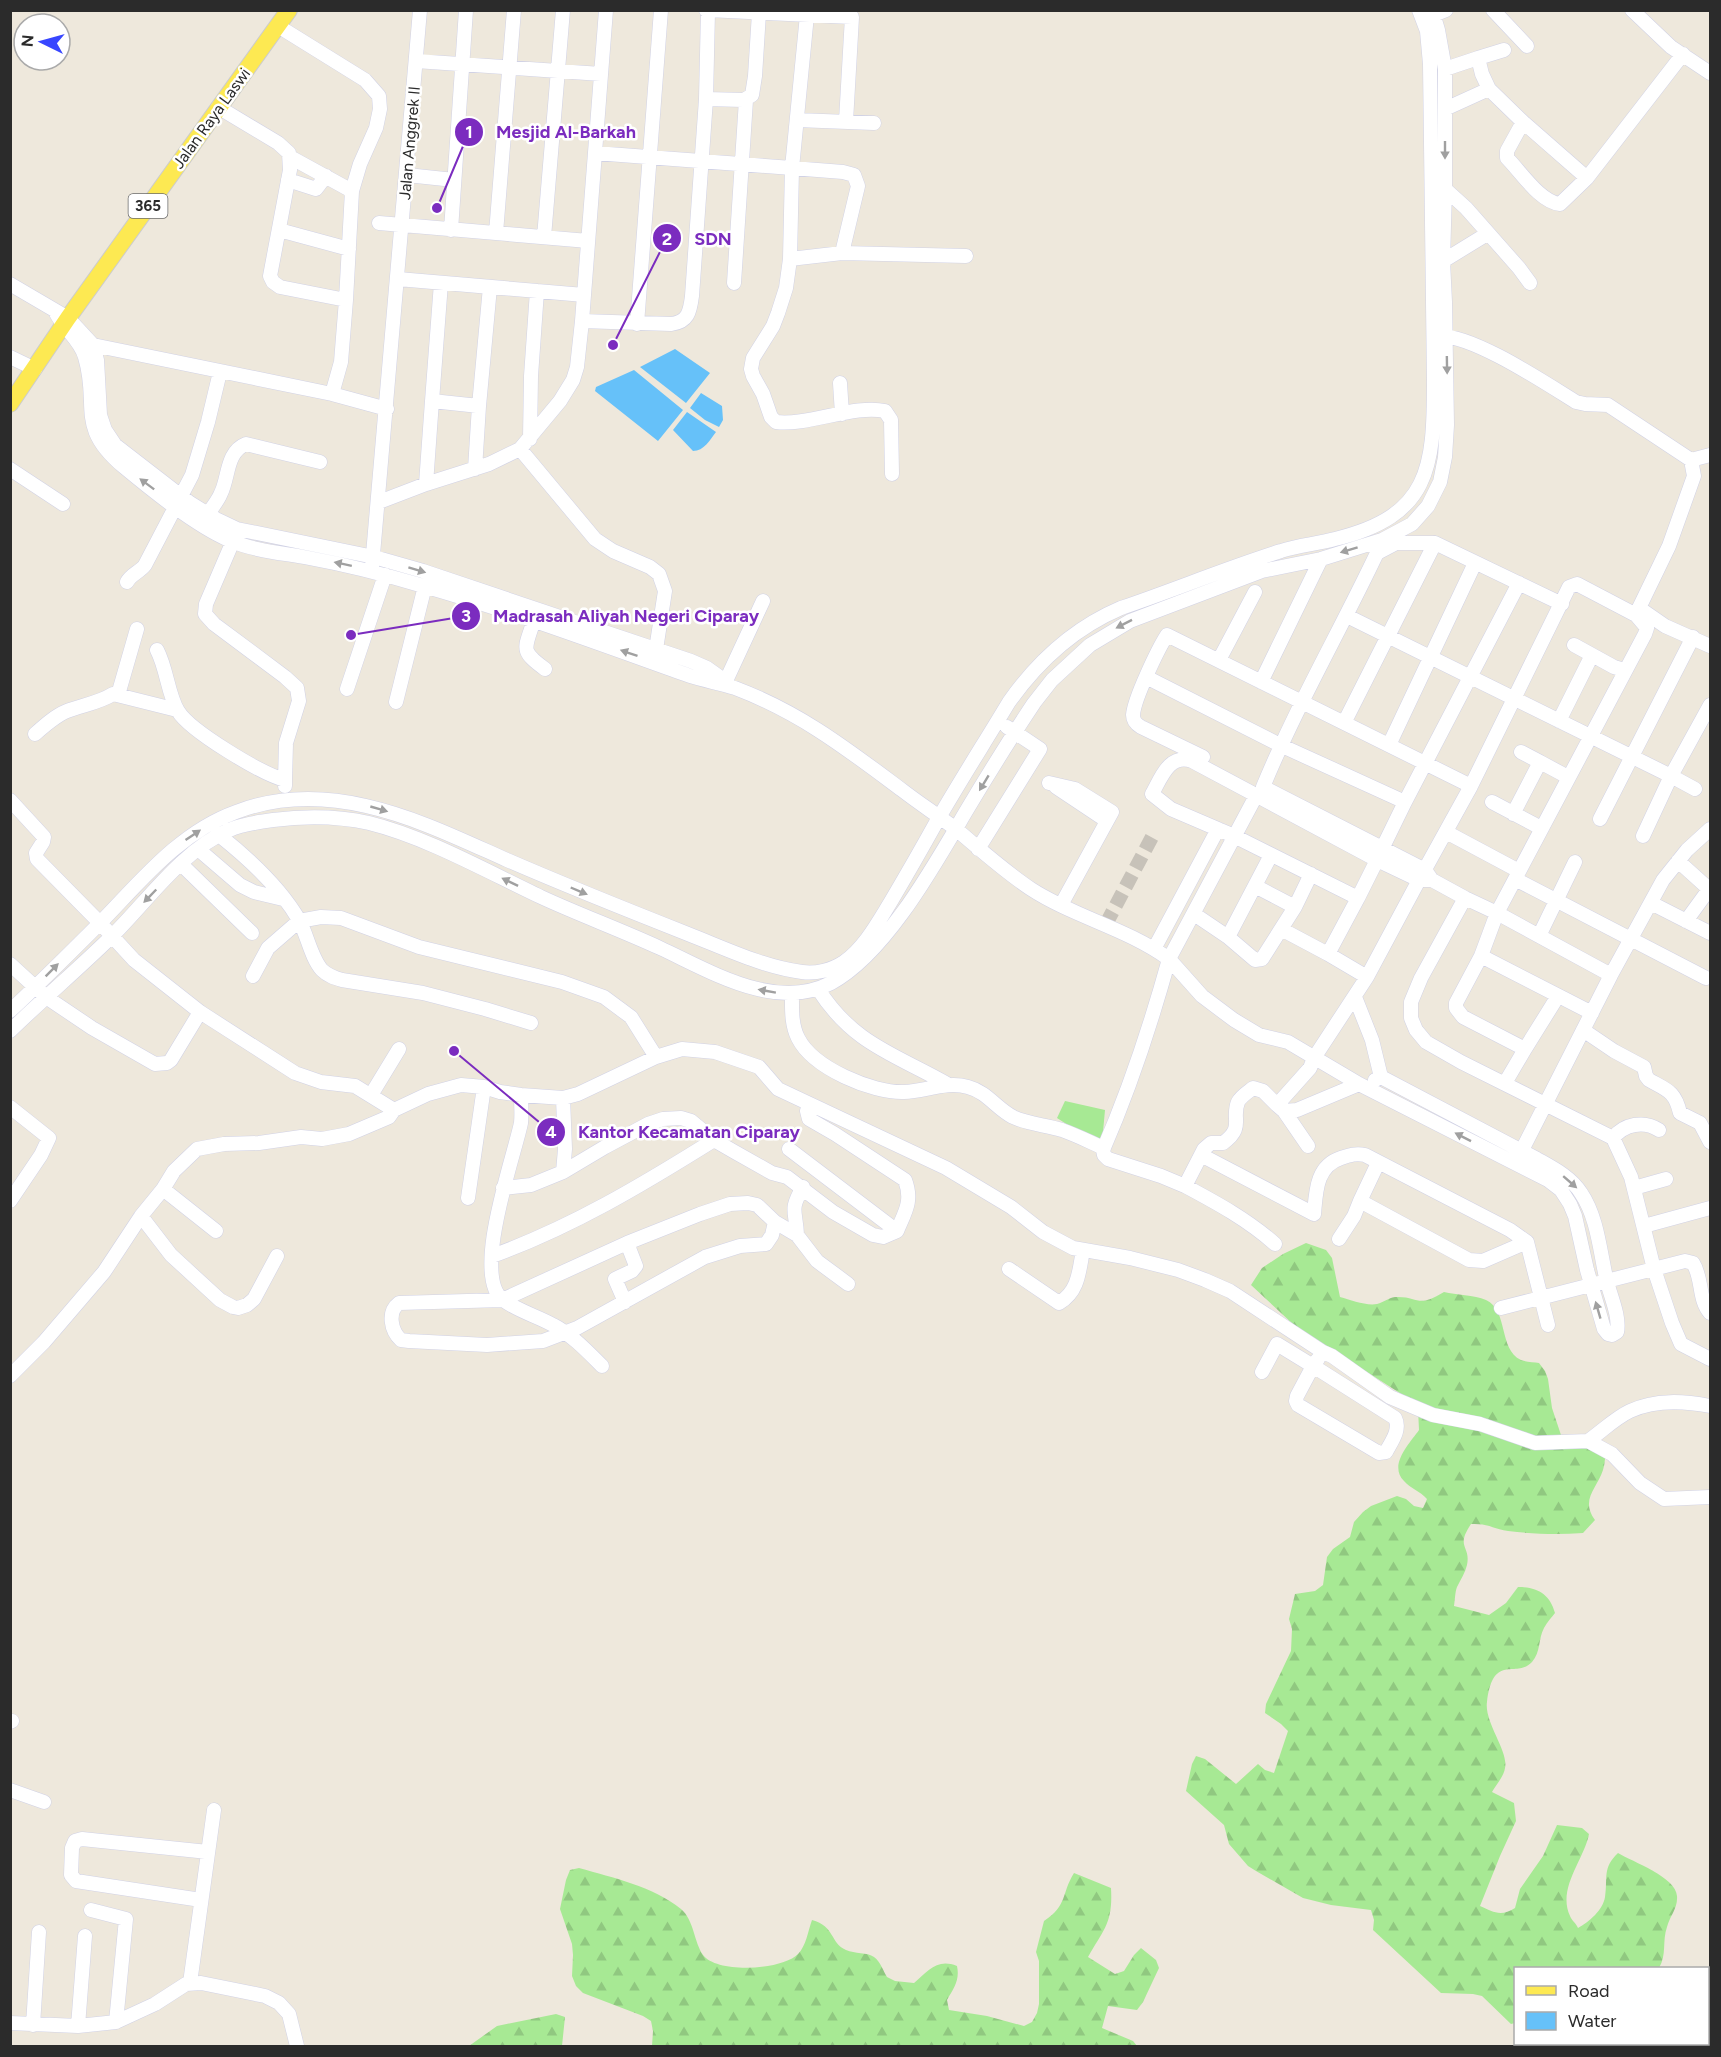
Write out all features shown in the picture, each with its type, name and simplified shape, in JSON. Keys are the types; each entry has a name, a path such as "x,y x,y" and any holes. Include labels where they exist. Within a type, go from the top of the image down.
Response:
{"main road":[{"name":"Jalan Raya Laswi","path":"10,404 35,369 62,319 289,10"}],"street":[{"name":"Jalan Anggrek II","path":"347,689 377,567 379,502 420,10"},
{"path":"451,230 466,10"},
{"path":"495,233 514,10"},
{"path":"544,237 563,10"},
{"path":"379,502 426,484 489,465 520,449 560,401 573,380 582,321 606,10"},
{"path":"637,324 661,10"},
{"path":"1426,12 1446,10"},
{"path":"1493,10 1527,46"},
{"path":"1632,10 1671,47 1710,73"},
{"path":"582,321 676,324 689,313 706,99 708,11 807,15 853,14 846,121"},
{"path":"401,825 454,855 548,888 661,936 695,938 760,962 796,971 817,972 837,966 852,956 867,938 910,869 947,824 1006,727 1024,681 1056,648 1096,618 1121,608 1284,549 1361,532 1387,520 1409,503 1422,483 1434,429 1445,189 1445,69 1441,40 1435,20 1426,12"},
{"path":"106,930 135,886 186,838 236,812 260,804 312,817 401,825 460,840 548,888 661,936 684,958 748,986 771,992 792,993 818,989 846,974 879,943 931,870 947,824 1006,727 1034,703 1052,680 1090,645 1130,621 1262,572 1382,540 1402,531 1428,506 1440,482 1445,457 1447,425 1439,336 1430,64 1426,12"},
{"path":"706,99 746,100 752,96 759,13"},
{"path":"807,15 792,168 790,259 782,303 773,326 753,358 751,369 764,394 774,422 790,423 842,414 884,411 888,414 892,432 892,474"},
{"path":"278,26 365,80 379,96 380,109 376,128 360,164 352,191 341,362 333,394"},
{"path":"1445,69 1504,50"},
{"path":"1523,122 1506,156 1544,198 1560,204 1587,178 1683,54"},
{"path":"1478,58 1489,89 1587,178"},
{"path":"416,61 601,74"},
{"path":"1445,109 1489,89"},
{"path":"734,283 746,100"},
{"path":"218,107 278,143 290,157 352,191"},
{"path":"797,120 874,123"},
{"path":"595,153 849,173 857,179 857,190 842,253"},
{"path":"290,157 288,180 270,276 273,282 284,288 346,300"},
{"path":"288,180 316,189 326,176"},
{"path":"407,176 454,180"},
{"path":"1445,189 1466,208 1520,268 1530,283"},
{"path":"379,223 588,241"},
{"path":"279,230 349,249"},
{"path":"1443,261 1488,234"},
{"path":"790,259 842,253 966,256"},
{"path":"398,279 584,295"},
{"path":"426,484 441,283"},
{"path":"10,284 62,319 93,345 171,359 220,372 333,394 387,409"},
{"path":"475,469 490,287"},
{"path":"530,439 531,376 537,291"},
{"path":"62,319 85,354 91,416 99,441 125,468 178,501 208,514 235,536"},
{"path":"1439,336 1478,346 1576,402 1608,405 1691,460 1694,476 1669,546 1637,611"},
{"path":"93,345 97,360 100,415 105,430 122,451 205,527 235,536 377,567 583,630 655,655 702,666 727,684 803,719 830,736 1034,891 1154,948 1169,959 1202,996 1259,1035 1288,1042 1360,1085 1518,1157 1554,1169 1575,1184 1589,1210 1618,1327 1617,1332 1612,1335 1604,1329 1575,1216 1561,1190 1518,1157 1381,1077 1372,1040 1355,997"},
{"path":"10,357 35,369"},
{"path":"126,582 130,575 142,570 146,565 198,457 220,372"},
{"path":"840,383 842,414"},
{"path":"432,401 479,406"},
{"path":"208,514 221,493 234,452 239,446 246,444 320,462"},
{"path":"520,449 595,539 613,551 650,567 659,574 665,591 655,655"},
{"path":"1691,460 1710,455"},
{"path":"10,469 63,504"},
{"path":"235,536 206,604 205,614 214,624 297,688 299,701 286,743 287,809"},
{"path":"1275,1244 1262,1232 1231,1211 1185,1186 1142,1169 1108,1159 1104,1155 1104,1148 1124,1101 1158,1001 1169,959 1260,791 1300,702 1347,615 1377,553 1396,543 1435,543 1562,604"},
{"path":"1344,723 1435,543"},
{"path":"1261,682 1321,558"},
{"path":"1389,745 1475,563"},
{"path":"377,567 424,586 534,620 583,630"},
{"path":"1328,954 1519,583"},
{"path":"1280,1108 1310,1068 1314,1058 1355,997 1425,877 1569,587 1577,584 1710,646"},
{"path":"396,702 424,586"},
{"path":"1219,660 1256,592"},
{"path":"727,684 763,601"},
{"path":"1158,610 1167,635 1471,786"},
{"path":"1525,1049 1463,1017 1456,1008 1456,1003 1481,956 1497,913 1647,628 1637,611"},
{"path":"1347,615 1695,789"},
{"path":"534,620 526,652 545,669"},
{"path":"118,695 136,629"},
{"path":"1167,635 1146,677 1133,715 1136,724 1611,975"},
{"path":"1600,819 1693,637"},
{"path":"1574,645 1624,670"},
{"path":"157,650 165,667 177,710 197,730 251,765 268,775 285,780"},
{"path":"1559,721 1592,655"},
{"path":"1146,677 1280,745 1405,802"},
{"path":"35,734 52,719 65,712 113,694 177,710"},
{"path":"1643,836 1671,776 1710,705"},
{"path":"978,849 1040,748 1006,727"},
{"path":"1521,752 1568,777"},
{"path":"1260,791 1192,761 1179,759 1167,768 1152,794 1171,809 1234,836 1358,898"},
{"path":"1513,814 1540,762"},
{"path":"10,800 44,837 36,853 37,859 134,960 158,980 200,1012 295,1073 321,1082 355,1086 394,1110"},
{"path":"1492,802 1541,828"},
{"path":"10,1031 41,993 106,930 198,849 219,835 287,809"},
{"path":"1061,905 1107,821"},
{"path":"1518,1157 1582,1029 1663,880 1687,850 1710,829"},
{"path":"1154,948 1167,928 1218,830"},
{"path":"1446,831 1557,901 1706,978"},
{"path":"219,835 252,865 283,899 299,921 320,967 331,977 423,993 531,1023"},
{"path":"454,855 460,840"},
{"path":"198,849 240,885 254,892 283,899"},
{"path":"1228,937 1270,855"},
{"path":"1678,861 1710,888 1686,921"},
{"path":"1539,936 1575,862"},
{"path":"181,864 252,933"},
{"path":"1167,928 1191,920 1228,937 1254,960 1262,959 1295,907 1311,874"},
{"path":"1256,886 1295,907"},
{"path":"1465,898 1421,978 1411,1002 1411,1018 1426,1042 1613,1138 1626,1164 1634,1188 1654,1269 1681,1344 1710,1359"},
{"path":"1651,903 1710,933"},
{"path":"253,976 268,948 299,921 321,917 340,918 419,947 584,988 604,997 631,1017 656,1057"},
{"path":"1281,929 1367,977"},
{"path":"684,958 695,938"},
{"path":"1481,956 1592,1013"},
{"path":"10,964 41,993 92,1028 158,1065 171,1060 200,1012"},
{"path":"818,989 836,1014 861,1038 950,1085"},
{"path":"10,1011 41,993"},
{"path":"792,993 793,1022 799,1040 812,1054 837,1072 857,1082 889,1092 906,1092 950,1085 966,1086 986,1094 1014,1117 1064,1131 1104,1148"},
{"path":"1505,1083 1558,996"},
{"path":"1582,1029 1614,1051 1644,1067 1649,1080 1674,1095 1680,1113 1700,1123 1710,1142"},
{"path":"371,1095 399,1049"},
{"path":"10,1376 44,1342 104,1272 174,1171 197,1149 224,1144 259,1143 301,1137 322,1138 349,1134 389,1117 394,1110 428,1094 461,1085 484,1087 521,1095 563,1098 578,1094 656,1057 682,1049 705,1050 727,1055 759,1067 778,1089 946,1168 1011,1207 1043,1232 1073,1248 1130,1258 1178,1270 1230,1291 1332,1356 1390,1397 1433,1415 1479,1424 1535,1443 1587,1441 1612,1454 1640,1483 1664,1499 1710,1497"},
{"path":"1280,1108 1297,1110 1381,1077"},
{"path":"468,1198 484,1087"},
{"path":"1185,1186 1207,1146 1211,1143 1223,1143 1234,1132 1238,1124 1238,1103 1253,1088 1263,1091 1280,1108 1308,1146"},
{"path":"521,1095 521,1121 494,1231 493,1281 502,1300 567,1334 602,1366"},
{"path":"563,1098 565,1149 563,1172"},
{"path":"503,1188 531,1185 563,1172 635,1130 663,1119 675,1117 687,1119 714,1140 772,1173 787,1177 833,1212 873,1235 883,1237 897,1231 908,1205 910,1192 905,1180 836,1134 809,1119 807,1111 809,1105"},
{"path":"10,1107 49,1138 41,1155 10,1201"},
{"path":"1613,1138 1618,1131 1636,1125 1651,1125 1659,1130"},
{"path":"492,1256 554,1232 587,1216 624,1196 714,1140"},
{"path":"789,1149 897,1231"},
{"path":"1201,1155 1314,1214 1317,1183 1330,1163 1357,1154 1365,1155 1509,1230 1527,1242 1548,1325"},
{"path":"1339,1239 1354,1216 1378,1163"},
{"path":"1634,1188 1666,1179"},
{"path":"797,1235 793,1210 803,1187"},
{"path":"163,1190 216,1231"},
{"path":"1360,1201 1469,1260 1483,1261 1527,1242"},
{"path":"775,1222 772,1235 766,1244 740,1246 705,1257 567,1334 543,1341 487,1345 403,1341 397,1337 393,1325 392,1312 399,1303 502,1300 627,1243 730,1204 757,1205 775,1222 797,1235 817,1261 848,1284"},
{"path":"1644,1226 1710,1208"},
{"path":"141,1216 171,1255 220,1300 232,1307 240,1308 251,1302 277,1256"},
{"path":"625,1302 615,1279 635,1269 636,1262 627,1243"},
{"path":"1009,1269 1059,1304 1069,1297 1076,1287 1083,1250"},
{"path":"1500,1308 1685,1262 1693,1263 1698,1272 1702,1299 1710,1313"},
{"path":"1262,1372 1277,1344 1314,1366 1395,1418 1397,1429 1386,1452 1379,1453 1298,1405 1297,1396 1314,1366 1323,1352"},
{"path":"1587,1441 1630,1411 1657,1403 1684,1401 1710,1406"},
{"path":"10,1790 44,1802"},
{"path":"190,1983 214,1810"},
{"path":"201,1900 76,1881 71,1875 72,1848 75,1840 82,1839 208,1852"},
{"path":"91,1910 126,1919 116,2022"},
{"path":"33,2025 39,1932"},
{"path":"78,2026 85,1936"},
{"path":"10,2023 78,2026 116,2022 155,2004 181,1986 201,1983 256,1994 279,2003 289,2014 297,2046"}],"green space":[{"path":"1065,1101 1105,1110 1103,1132 1099,1142 1057,1118"},
{"path":"1306,1243 1326,1250 1332,1258 1340,1297 1358,1302 1377,1304 1395,1297 1423,1301 1444,1292 1486,1300 1498,1312 1509,1348 1514,1355 1523,1361 1539,1363 1545,1371 1552,1408 1564,1444 1606,1450 1603,1470 1589,1500 1591,1513 1595,1520 1583,1533 1527,1533 1471,1524 1464,1538 1467,1565 1456,1589 1454,1606 1489,1615 1506,1603 1518,1587 1525,1587 1537,1590 1546,1596 1555,1613 1544,1628 1537,1654 1532,1662 1526,1667 1500,1672 1494,1677 1490,1687 1487,1710 1505,1761 1503,1774 1492,1792 1514,1803 1516,1821 1480,1906 1501,1913 1515,1908 1520,1889 1543,1856 1557,1825 1582,1828 1589,1834 1569,1885 1567,1906 1570,1916 1578,1928 1598,1911 1604,1902 1608,1869 1618,1853 1662,1876 1675,1889 1677,1900 1668,1923 1663,1958 1659,1967 1514,1967 1514,2023 1511,2024 1482,1996 1441,1993 1373,1930 1374,1920 1371,1910 1331,1905 1303,1898 1248,1866 1229,1844 1224,1825 1186,1791 1196,1756 1205,1759 1236,1784 1258,1764 1274,1773 1288,1731 1265,1713 1266,1704 1291,1651 1292,1629 1289,1619 1295,1594 1315,1591 1323,1585 1327,1557 1333,1549 1350,1537 1354,1522 1371,1506 1397,1496 1406,1499 1414,1506 1423,1508 1427,1499 1404,1481 1398,1468 1402,1454 1419,1430 1418,1409 1406,1397 1295,1326 1251,1285 1262,1268"},
{"path":"579,1868 632,1884 670,1901 689,1919 703,1955 710,1961 722,1965 750,1968 779,1964 798,1954 803,1947 812,1920 825,1926 837,1943 846,1950 874,1957 887,1977 895,1981 914,1983 928,1970 938,1965 957,1966 957,1980 947,2000 949,2010 987,2016 1024,2026 1032,2022 1039,2004 1039,1961 1036,1952 1044,1921 1061,1904 1074,1873 1111,1888 1109,1918 1088,1957 1115,1974 1124,1971 1141,1948 1156,1960 1159,1968 1137,2010 1108,2006 1102,2028 1133,2041 1137,2046 652,2046 651,2021 583,1993 576,1986 572,1976 572,1944 560,1909 570,1870"},
{"path":"1710,2005 1710,2046 1624,2046 1709,2045"},
{"path":"556,2014 565,2017 562,2046 469,2046 497,2026"}],"water":[{"path":"675,349 710,373 686,403 640,367"},
{"path":"634,370 683,410 658,441 595,391 596,387"},
{"path":"701,393 722,406 723,420 719,427 705,420 690,408"},
{"path":"687,412 716,432 697,451 693,451 673,430"}],"tunnel":[{"path":"1106,924 1152,837"}],"place":[{"name":"Mesjid Al-Barkah","path":"437,208"},
{"name":"SDN","path":"613,345"},
{"name":"Madrasah Aliyah Negeri Ciparay","path":"351,635"},
{"name":"Kantor Kecamatan Ciparay","path":"454,1051"}]}
